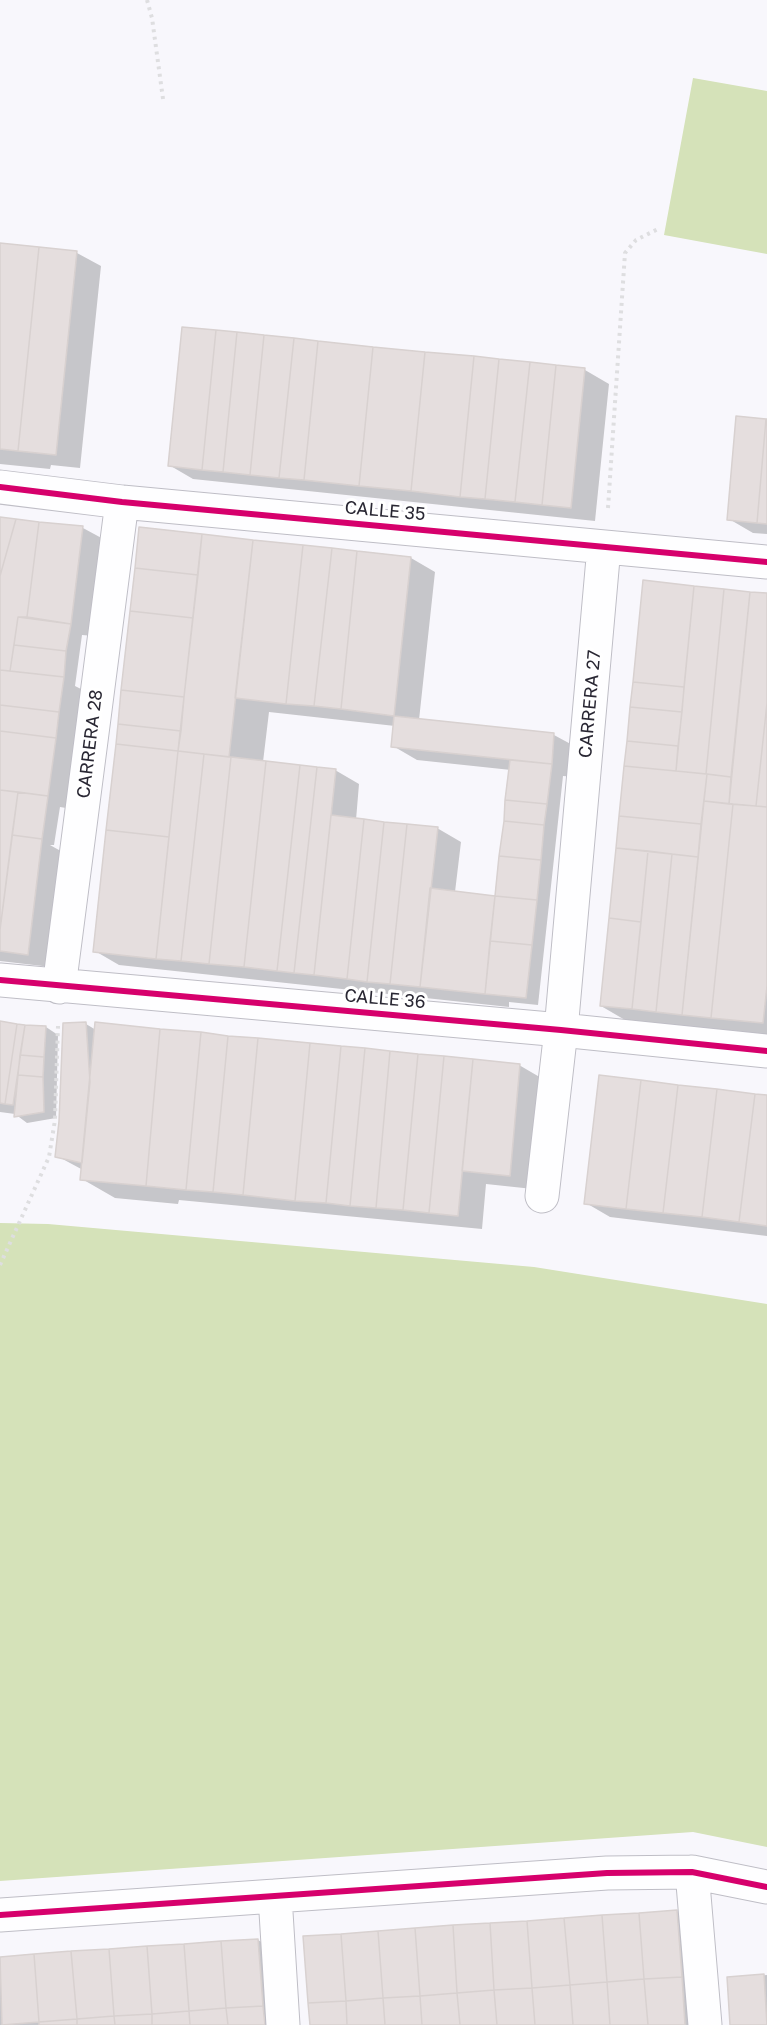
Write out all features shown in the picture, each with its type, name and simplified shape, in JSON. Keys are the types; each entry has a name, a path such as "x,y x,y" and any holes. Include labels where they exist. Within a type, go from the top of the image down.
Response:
{"street":[{"name":"CALLE 35","path":"0,487 122,502 767,562"},
{"name":"CARRERA 28","path":"59,987 122,502"},
{"name":"CARRERA 27","path":"542,1196 561,1030 604,547"},
{"name":"CALLE 36","path":"0,981 561,1030 767,1051"},
{"path":"0,1915 607,1873 692,1872 767,1887"},
{"path":"692,1872 705,2025"},
{"path":"275,1896 283,2025"}],"path":[{"path":"147,0 152,18 163,99"},
{"path":"604,547 608,517 625,253 636,240 658,229"},
{"path":"0,1265 49,1157 55,1120 59,987"}],"green space":[{"path":"693,78 767,91 767,254 664,235"},
{"path":"0,1223 48,1224 534,1267 767,1304 767,1847 693,1832 0,1881"}],"building":[{"path":"0,243 39,247 18,451 0,449"},
{"path":"39,247 77,251 56,455 18,451"},
{"path":"182,327 216,330 202,470 168,466"},
{"path":"216,330 237,332 223,472 202,470"},
{"path":"237,332 264,335 250,475 223,472"},
{"path":"264,335 294,338 279,478 250,475"},
{"path":"294,338 318,341 304,480 279,478"},
{"path":"318,341 373,347 359,486 304,480"},
{"path":"373,347 425,352 411,491 359,486"},
{"path":"425,352 474,356 460,497 411,491"},
{"path":"474,356 499,359 485,499 460,497"},
{"path":"499,359 530,362 515,502 485,499"},
{"path":"530,362 556,365 542,505 515,502"},
{"path":"556,365 585,368 571,508 542,505"},
{"path":"736,416 766,419 757,523 727,520"},
{"path":"767,419 767,524 757,523"},
{"path":"0,517 16,519 0,576"},
{"path":"16,519 39,522 27,617 18,617 10,671 0,670 0,576"},
{"path":"39,522 83,526 71,624 27,617"},
{"path":"139,527 202,534 198,575 135,568"},
{"path":"202,534 253,540 229,757 178,751"},
{"path":"253,540 303,545 286,704 235,698"},
{"path":"303,545 332,548 314,706 286,704"},
{"path":"332,548 357,551 341,709 314,706"},
{"path":"357,551 411,557 394,716 341,709"},
{"path":"135,568 198,575 193,618 130,611"},
{"path":"643,580 694,586 684,687 633,682"},
{"path":"694,586 724,589 706,774 676,771"},
{"path":"724,589 750,592 731,777 706,774"},
{"path":"750,592 767,593 767,703 756,806 729,804"},
{"path":"130,611 193,618 184,697 121,690"},
{"path":"18,617 71,624 66,651 14,645"},
{"path":"14,645 66,651 64,677 10,671"},
{"path":"0,670 64,677 59,712 0,705"},
{"path":"633,682 684,687 682,712 630,707"},
{"path":"121,690 184,697 181,731 118,724"},
{"path":"767,703 767,807 756,806"},
{"path":"0,705 59,712 56,738 0,731"},
{"path":"630,707 682,712 678,746 627,741"},
{"path":"394,716 554,733 552,764 391,747"},
{"path":"118,724 181,731 178,751 116,744"},
{"path":"0,731 56,738 48,796 0,790"},
{"path":"627,741 678,746 676,771 624,766"},
{"path":"116,744 178,751 169,837 106,830"},
{"path":"178,751 204,754 181,961 156,959"},
{"path":"204,754 231,757 209,964 181,961"},
{"path":"231,757 266,761 244,967 209,964"},
{"path":"510,760 552,764 547,804 505,800"},
{"path":"266,761 300,765 277,971 244,967"},
{"path":"300,765 317,767 294,973 277,971"},
{"path":"624,766 707,774 701,824 619,816"},
{"path":"317,767 336,769 314,975 294,973"},
{"path":"707,774 731,777 729,804 704,801"},
{"path":"0,790 18,792 0,930"},
{"path":"18,792 48,796 42,839 12,835"},
{"path":"505,800 547,804 544,825 504,821"},
{"path":"704,801 733,804 711,1018 682,1015"},
{"path":"733,804 767,807 767,986 763,1023 711,1018"},
{"path":"331,815 364,819 347,979 314,975"},
{"path":"619,816 701,824 698,857 616,848"},
{"path":"364,819 384,822 367,982 347,979"},
{"path":"504,821 544,825 541,860 499,856"},
{"path":"384,822 407,824 390,984 367,982"},
{"path":"407,824 438,827 420,987 390,984"},
{"path":"106,830 169,837 156,959 93,952"},
{"path":"12,835 42,839 28,955 0,951 0,930"},
{"path":"616,848 648,851 641,922 609,918"},
{"path":"648,851 672,854 656,1012 632,1009"},
{"path":"672,854 698,857 682,1015 656,1012"},
{"path":"499,856 541,860 537,900 495,896"},
{"path":"430,888 495,896 485,994 420,987"},
{"path":"495,896 537,900 532,945 490,941"},
{"path":"609,918 641,922 632,1009 600,1006"},
{"path":"490,941 532,945 526,998 485,994"},
{"path":"0,1021 17,1024 5,1104 0,1103"},
{"path":"86,1022 90,1082 82,1163 55,1157 59,1121 63,1023"},
{"path":"95,1022 160,1029 146,1186 80,1180"},
{"path":"17,1024 25,1025 13,1105 5,1104"},
{"path":"25,1025 46,1026 44,1057 20,1055"},
{"path":"160,1029 201,1032 186,1190 146,1186"},
{"path":"201,1032 228,1036 213,1192 186,1190"},
{"path":"228,1036 258,1038 243,1195 213,1192"},
{"path":"258,1038 310,1043 295,1201 243,1195"},
{"path":"310,1043 341,1046 326,1203 295,1201"},
{"path":"341,1046 365,1048 350,1206 326,1203"},
{"path":"365,1048 390,1051 376,1208 350,1206"},
{"path":"390,1051 418,1054 403,1210 376,1208"},
{"path":"418,1054 444,1056 429,1213 403,1210"},
{"path":"20,1055 44,1057 43,1077 18,1075"},
{"path":"444,1056 473,1059 458,1216 429,1213"},
{"path":"473,1059 520,1064 510,1176 462,1171"},
{"path":"18,1075 43,1077 44,1112 14,1117"},
{"path":"599,1075 641,1080 626,1209 584,1204"},
{"path":"641,1080 678,1085 663,1213 626,1209"},
{"path":"678,1085 717,1089 702,1217 663,1213"},
{"path":"717,1089 755,1094 739,1222 702,1217"},
{"path":"755,1094 767,1095 767,1226 739,1222"},
{"path":"677,1910 682,1977 644,1979 639,1913"},
{"path":"639,1913 644,1979 607,1982 602,1915"},
{"path":"602,1915 607,1982 570,1985 564,1918"},
{"path":"564,1918 570,1985 532,1988 527,1921"},
{"path":"527,1921 532,1988 494,1990 490,1923"},
{"path":"490,1923 494,1990 457,1993 453,1925"},
{"path":"453,1925 457,1993 420,1996 415,1928"},
{"path":"415,1928 420,1996 383,1998 378,1931"},
{"path":"378,1931 383,1998 346,2001 341,1934"},
{"path":"341,1934 346,2001 308,2003 303,1936"},
{"path":"258,1939 263,2006 226,2008 221,1941"},
{"path":"221,1941 226,2008 189,2011 184,1944"},
{"path":"184,1944 189,2011 152,2014 147,1946"},
{"path":"147,1946 152,2014 114,2016 109,1949"},
{"path":"109,1949 114,2016 77,2019 71,1951"},
{"path":"71,1951 77,2019 39,2022 34,1954"},
{"path":"34,1954 39,2022 2,2025 0,1957"},
{"path":"764,1974 767,2025 730,2025 727,1977"},
{"path":"682,1977 685,2025 648,2025 644,1979"},
{"path":"644,1979 648,2025 610,2025 607,1982"},
{"path":"607,1982 610,2025 573,2025 570,1985"},
{"path":"570,1985 573,2025 535,2025 532,1988"},
{"path":"532,1988 535,2025 497,2025 494,1990"},
{"path":"494,1990 497,2025 460,2025 457,1993"},
{"path":"457,1993 460,2025 422,2025 420,1996"},
{"path":"420,1996 422,2025 385,2025 383,1998"},
{"path":"383,1998 385,2025 347,2025 346,2001"},
{"path":"346,2001 347,2025 310,2025 308,2003"},
{"path":"263,2006 265,2025 228,2025 226,2008"},
{"path":"226,2008 228,2025 190,2025 189,2011"},
{"path":"189,2011 190,2025 152,2025 152,2014"},
{"path":"152,2014 152,2025 115,2025 114,2016"},
{"path":"114,2016 115,2025 77,2025 77,2019"},
{"path":"77,2019 77,2025 39,2025 39,2022"}],"cycle path":[{"path":"0,487 122,502 767,562"},
{"path":"0,980 561,1030 767,1051"},
{"path":"0,1915 607,1873 692,1872 767,1887"}]}
